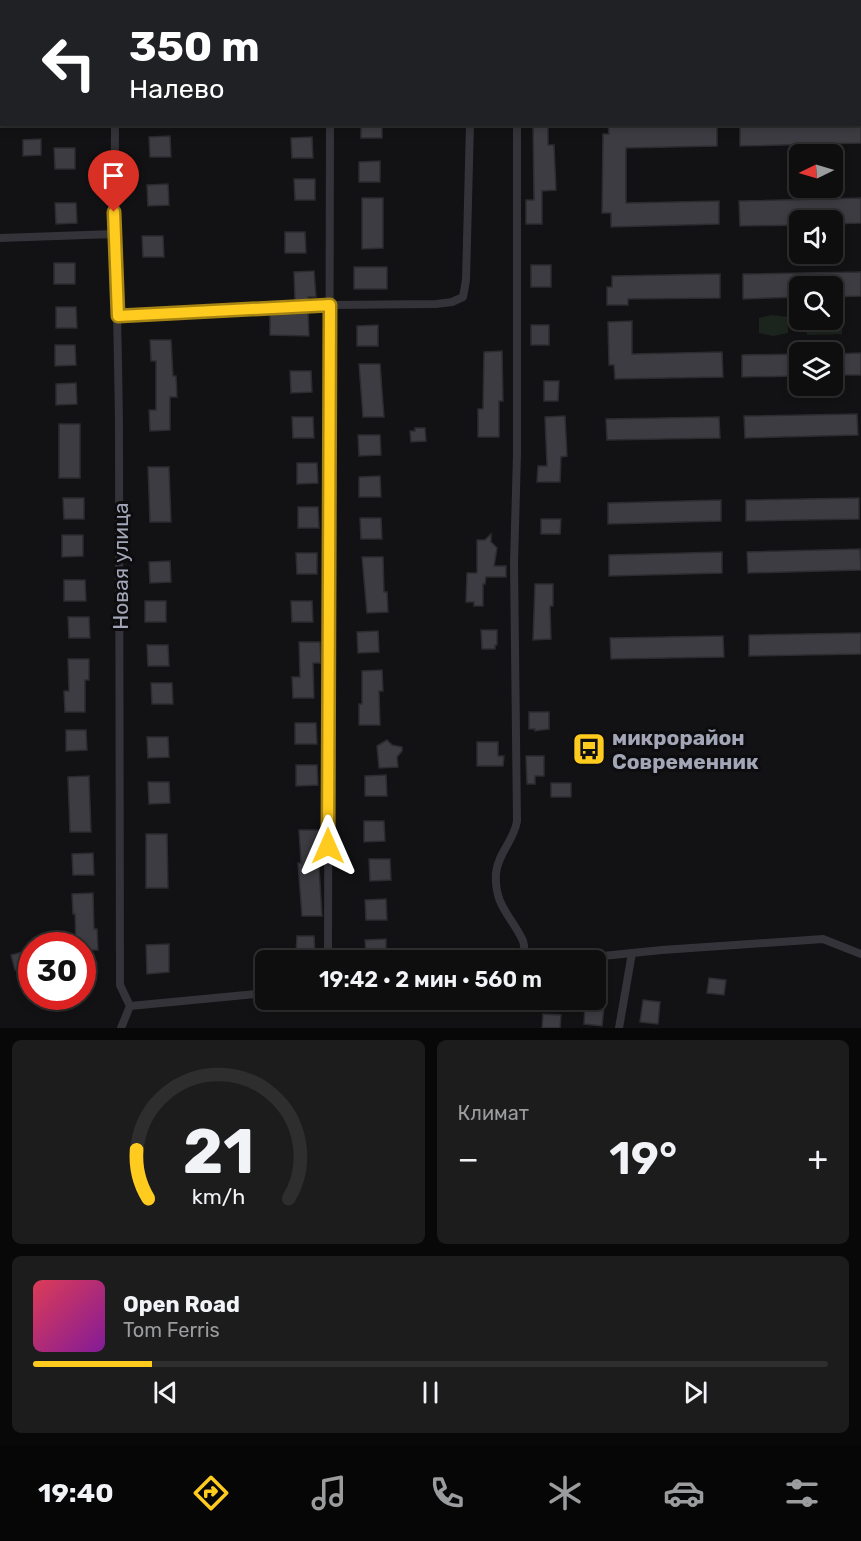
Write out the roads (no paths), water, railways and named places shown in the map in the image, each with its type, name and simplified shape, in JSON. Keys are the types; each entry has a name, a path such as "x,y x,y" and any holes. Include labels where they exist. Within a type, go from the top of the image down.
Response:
{"street":[{"name":"Новая улица","path":"115,126 114,234 118,316 120,985 130,1006"},
{"path":"328,950 330,126"},
{"path":"118,316 330,305 436,304 452,302 463,297 466,280 470,126"},
{"path":"517,126 517,454 514,563 517,822 512,838 500,857 496,871 496,888 504,912 523,943 524,950"},
{"path":"0,238 114,234"},
{"path":"606,956 823,939 861,954"},
{"path":"619,1028 632,953"},
{"path":"121,1028 130,1006 255,994"}],"place":[{"name":"микрорайон Современник","path":"589,749"}]}
